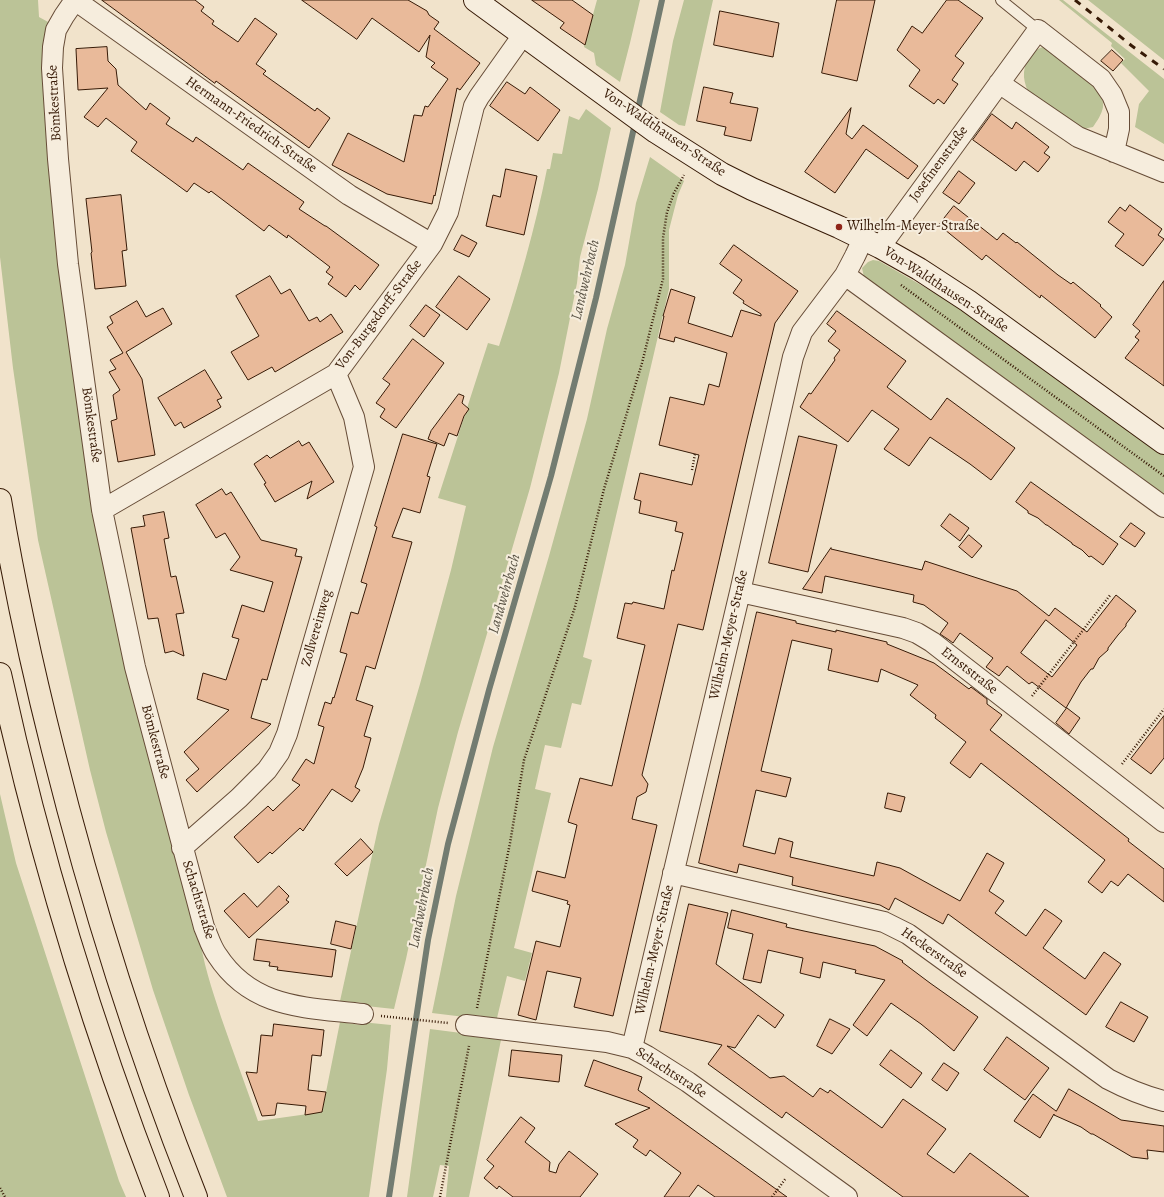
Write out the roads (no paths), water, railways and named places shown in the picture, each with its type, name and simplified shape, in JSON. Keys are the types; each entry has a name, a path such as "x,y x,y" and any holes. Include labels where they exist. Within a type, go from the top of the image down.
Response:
{"highway":[{"path":"0,500 23,621 43,710 71,820 104,933 138,1040 176,1147 196,1197"},
{"path":"0,674 32,808 64,922 103,1045 158,1197"}],"street":[{"name":"Hermann-Friedrich-Straße","path":"75,0 349,194 432,244"},
{"name":"Bömkestraße","path":"75,0 56,30 53,47 52,68 58,159 68,264 102,510 135,667 182,848"},
{"name":"Von-Waldthausen-Straße","path":"475,0 656,132 694,157 722,174 752,189 839,227 871,243 919,269 968,300 1164,443"},
{"name":"Josefinenstraße","path":"871,243 999,83 1038,30"},
{"path":"1038,30 1101,79 1112,95 1119,112 1119,129 1114,152"},
{"name":"Von-Burgsdorff-Straße","path":"102,510 336,374 432,244 448,212 474,106 523,35"},
{"path":"999,83 1078,137 1164,172"},
{"name":"Wilhelm-Meyer-Straße","path":"632,1048 797,346 802,332 809,321 845,275 855,256 871,243"},
{"path":"845,275 1164,507"},
{"name":"Zollvereinweg","path":"182,848 239,798 267,770 279,753 286,734 364,467 354,417 336,374"},
{"name":"Ernststraße","path":"740,592 903,628 932,642 1109,781 1164,822"},
{"name":"Schachtstraße","path":"182,848 204,927 216,954 234,976 255,993 285,1004 363,1014"},
{"name":"Heckerstraße","path":"673,873 884,922 896,927 908,934 1108,1079 1130,1091 1164,1101"},
{"name":"Schachtstraße","path":"466,1025 607,1042 632,1048 688,1082 847,1197"}],"lane":[{"path":"1001,0 1038,30"}],"waterway":[{"name":"Landwehrbach","path":"637,114 662,0"},
{"name":"Landwehrbach","path":"389,1197 428,940 448,844 489,690 551,476 596,298 635,123"}],"railway":[{"path":"1075,0 1132,46 1164,69"}],"place":[{"name":"Wilhelm-Meyer-Straße","path":"839,227"}]}
